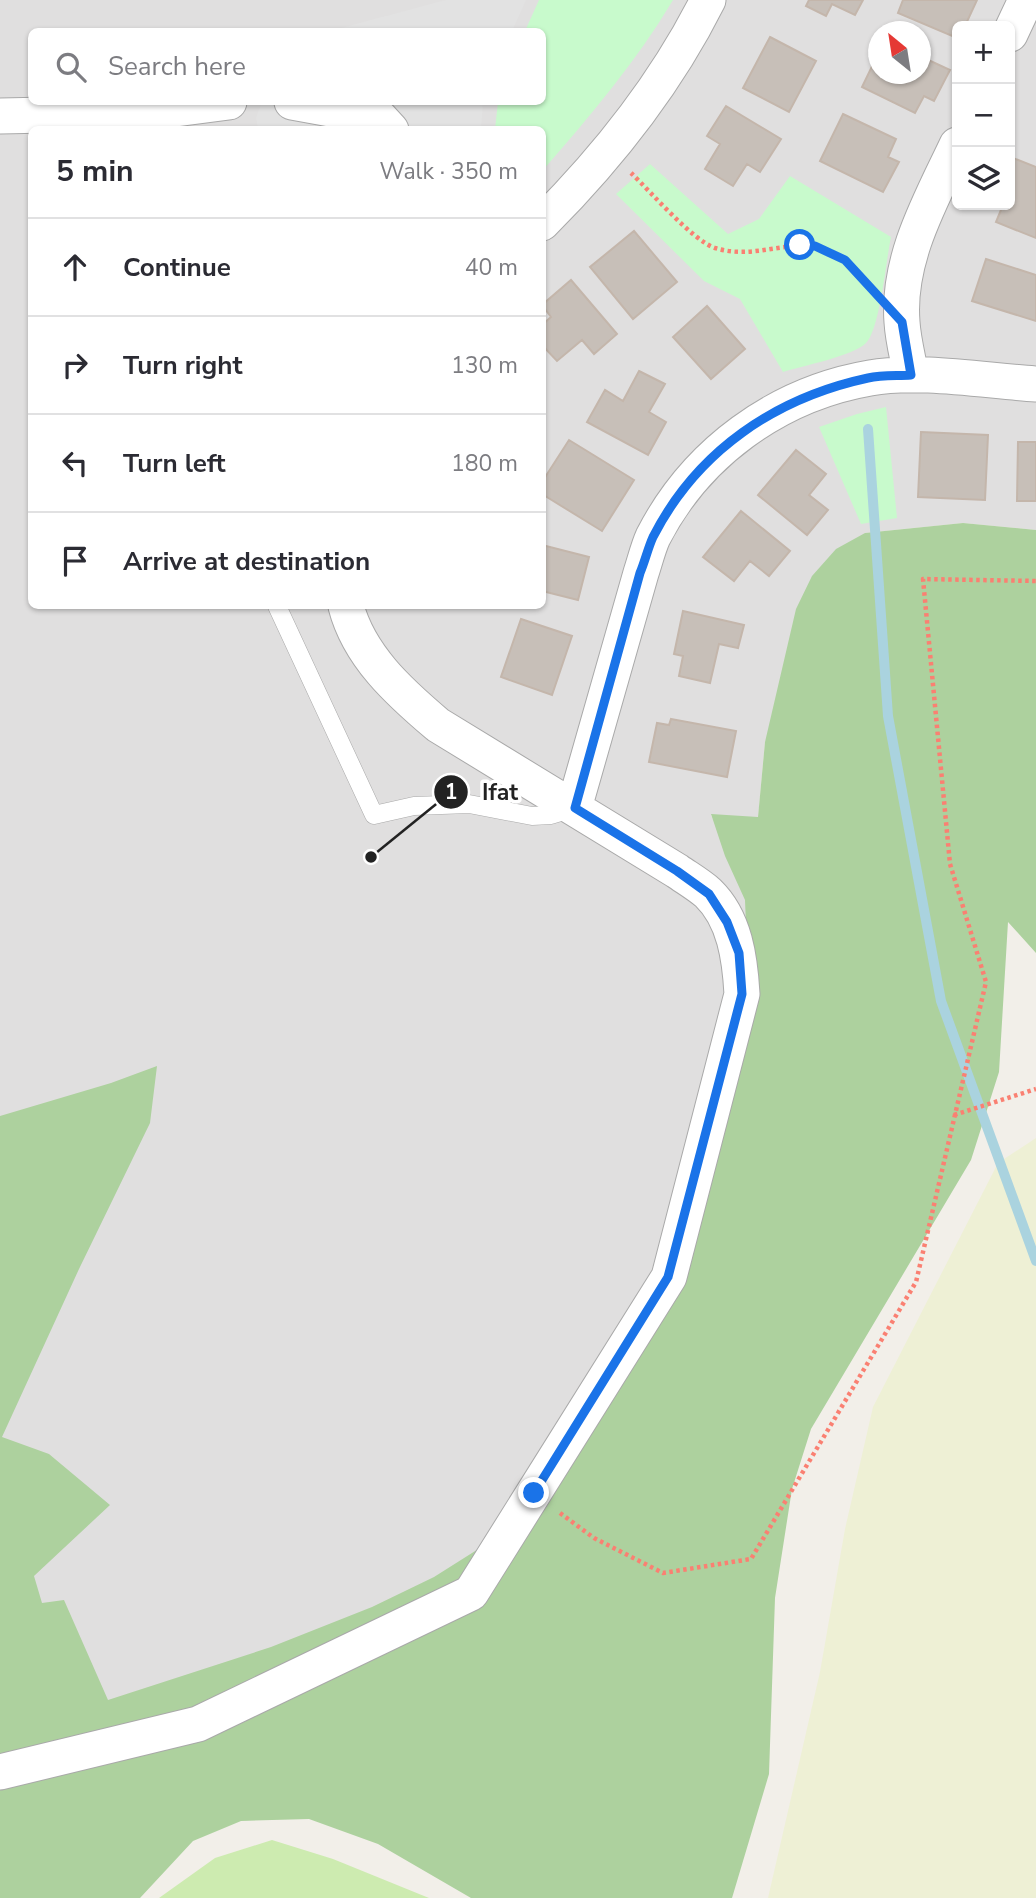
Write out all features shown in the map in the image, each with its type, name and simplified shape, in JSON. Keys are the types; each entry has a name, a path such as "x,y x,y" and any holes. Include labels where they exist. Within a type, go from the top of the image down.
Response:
{"street":[{"path":"546,219 608,150 667,71 708,0"},
{"path":"1015,23 1026,0"},
{"path":"0,116 145,113 206,105"},
{"path":"308,105 380,118 387,126"},
{"path":"911,375 902,322 903,291 910,256 923,217 956,147"},
{"path":"575,808 640,573 653,538 700,469 732,438 769,415 816,392 871,377 911,375 1036,384"},
{"path":"0,1772 198,1724 471,1593 668,1277 742,994 739,953 727,922 709,894 677,871 438,725 403,695 370,658 347,609"}],"lane":[{"path":"278,609 374,815 414,806 469,804 532,816 551,815 575,808"}],"path":[{"path":"608,150 693,233 712,247 752,253 800,245 815,246 845,260 902,322"},
{"path":"534,1493 594,1538 663,1573 751,1559 916,1282 986,982 950,864 923,579 1036,582"},
{"path":"954,1115 1036,1089"}],"shaded area":[{"path":"0,0 1036,0 1036,530 963,523 865,533 765,742 758,818 711,815 782,962 562,1528 0,1790"},
{"path":"446,0 526,0 513,28 341,28"},
{"path":"261,105 483,105 481,126 257,126 256,118"}],"green space":[{"path":"539,0 673,0 628,67 546,166 546,126 495,126 498,105 546,105 546,28 526,28"},
{"path":"650,164 728,234 759,219 790,176 891,237 879,309 866,343 839,356 783,372 740,299 704,281 616,194"},
{"path":"886,407 897,518 861,524 819,427"},
{"path":"963,523 1036,530 1036,953 1008,922 999,1072 971,1160 811,1429 792,1489 775,1598 769,1774 732,1898 471,1898 378,1844 309,1819 241,1821 193,1841 140,1898 0,1898 0,1116 111,1083 157,1066 150,1123 2,1437 49,1454 110,1505 34,1576 42,1603 64,1600 108,1700 271,1647 372,1607 434,1577 491,1541 654,1276 747,949 745,900 725,856 711,814 758,817 765,742 796,609 812,576 836,549 865,533"},
{"path":"1036,1138 1036,1898 768,1898 820,1672 845,1529 873,1407 998,1163"},
{"path":"272,1840 333,1859 429,1898 159,1898 215,1858"}],"building":[{"path":"809,0 863,0 855,15 832,4 826,16 806,6"},
{"path":"903,0 977,0 967,21 952,21 952,36 931,27 931,21 917,21 898,13"},
{"path":"770,37 816,61 789,112 743,88"},
{"path":"931,61 950,70 934,101 924,96 915,113 862,87 868,75 868,84 931,84"},
{"path":"726,106 781,139 760,172 747,164 733,186 705,169 720,144 707,136"},
{"path":"843,114 896,139 888,157 899,162 883,192 820,161"},
{"path":"1015,159 1036,167 1036,238 996,222 1001,210 1015,210"},
{"path":"634,231 677,282 633,319 590,267"},
{"path":"986,259 1036,275 1036,321 972,301"},
{"path":"571,280 617,334 594,354 582,340 557,361 546,349 546,321 551,317 546,310 546,302"},
{"path":"707,306 745,349 711,379 673,337"},
{"path":"639,371 665,384 649,412 666,422 648,455 587,422 605,390 623,401"},
{"path":"921,432 988,435 985,500 918,497"},
{"path":"569,440 634,480 602,531 546,496 546,476"},
{"path":"1018,442 1036,442 1036,501 1017,501"},
{"path":"796,450 826,474 809,495 828,510 807,535 758,495"},
{"path":"741,511 790,551 769,576 750,561 734,581 703,557"},
{"path":"546,546 589,557 578,600 546,592"},
{"path":"683,611 744,625 738,648 719,644 710,683 679,676 683,656 674,654"},
{"path":"521,619 572,636 552,695 501,677"},
{"path":"671,719 736,731 727,777 649,762 657,723 669,725"}],"waterway":[{"path":"868,429 888,716 941,1001 1036,1261"}],"place":[{"name":"Ifat","path":"371,857"}],"route":[{"path":"534,1493 668,1277 742,994 739,953 727,922 709,894 575,808 640,573 653,538 675,502 700,469 732,438 769,415 816,392 871,377 911,375 902,322 845,260 815,246 800,245"}]}
